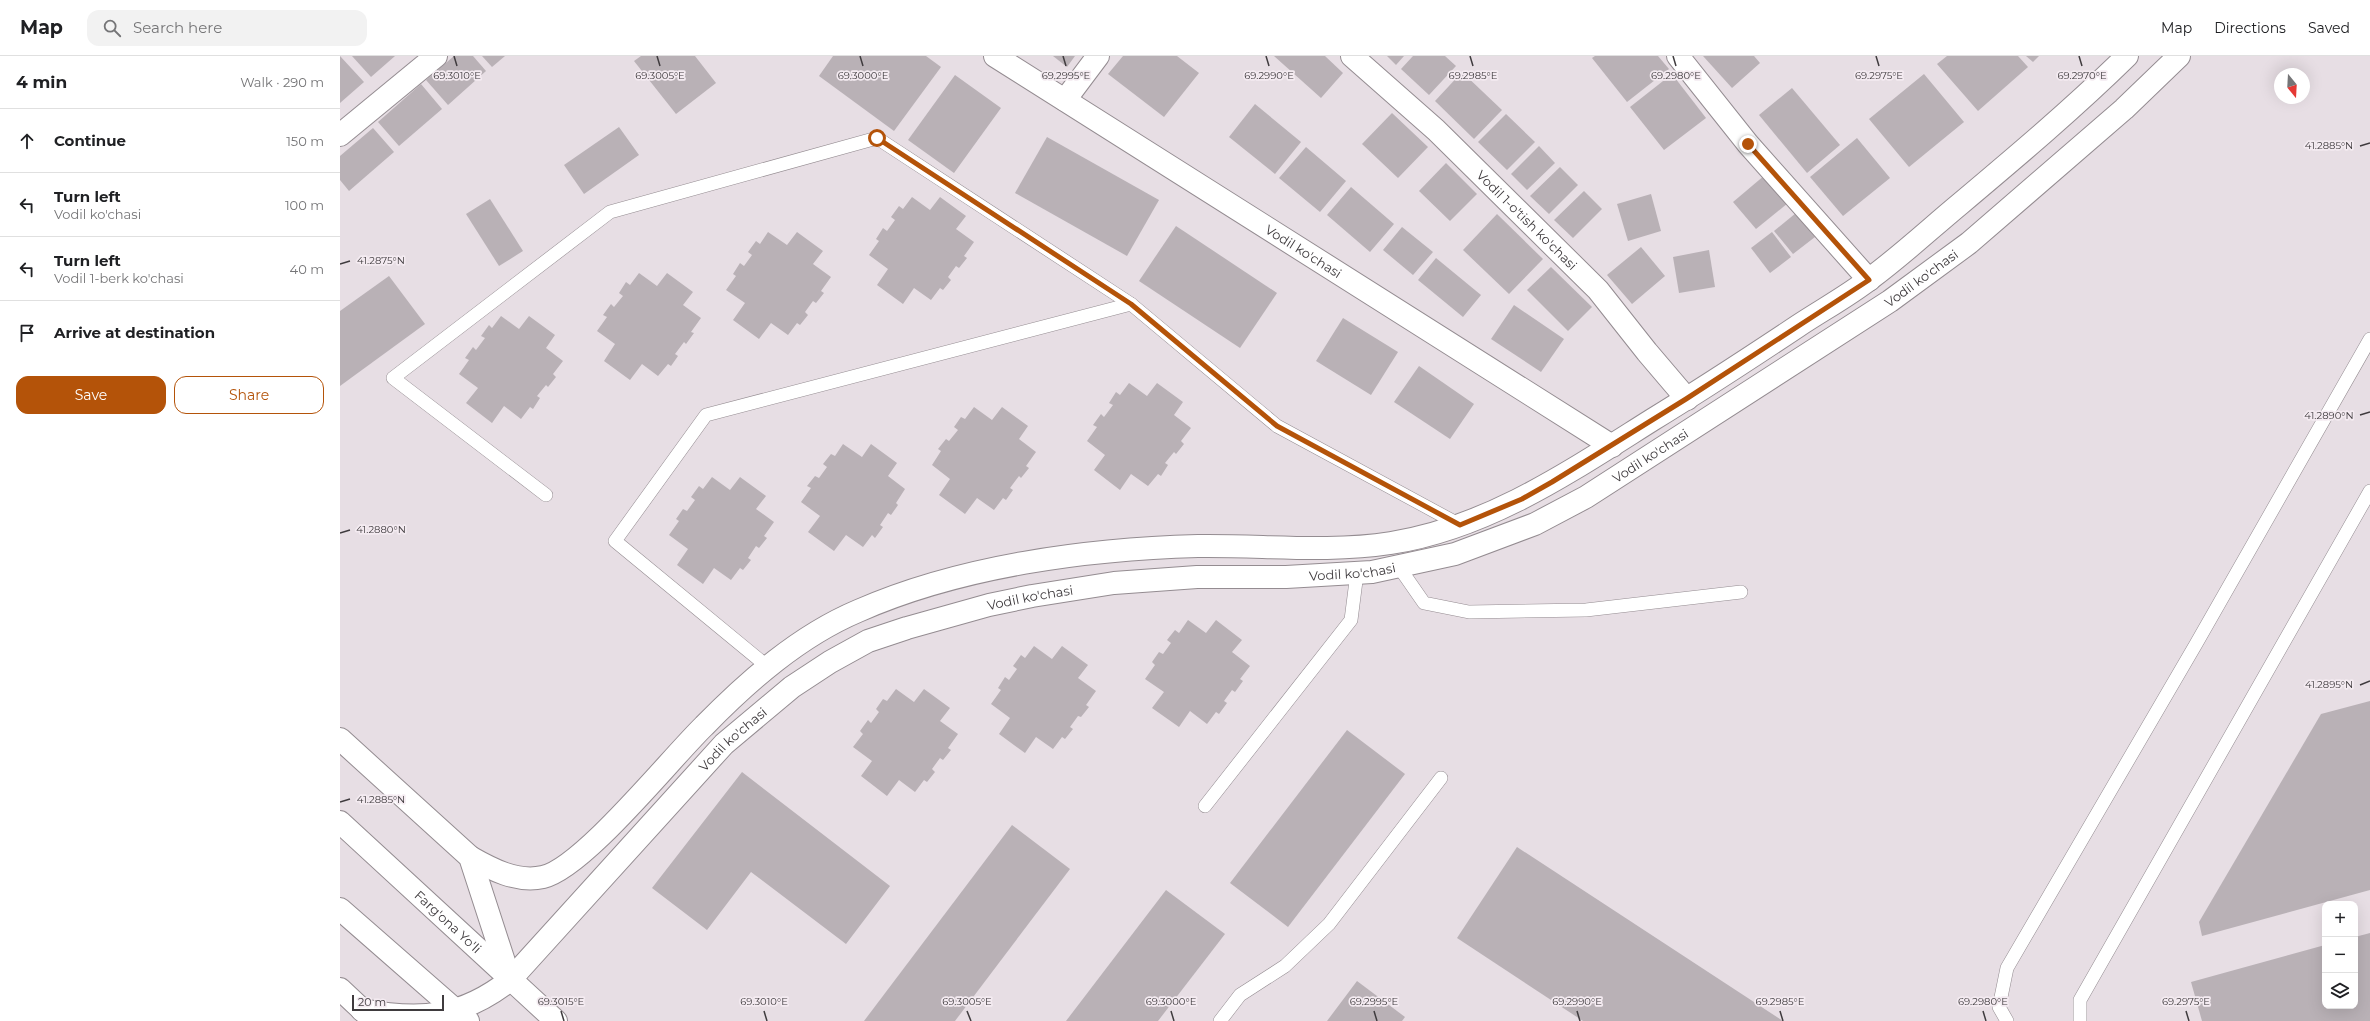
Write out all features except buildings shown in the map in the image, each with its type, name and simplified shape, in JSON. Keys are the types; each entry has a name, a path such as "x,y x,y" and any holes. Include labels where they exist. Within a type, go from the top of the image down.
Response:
{"street":[{"path":"340,135 436,56"},
{"name":"Vodil ko'chasi","path":"995,56 1612,446"},
{"path":"1065,100 1098,56"},
{"name":"Vodil 1-o'tish ko'chasi","path":"1352,56 1436,130 1598,290 1686,399"},
{"path":"1678,56 1748,144 1869,280"},
{"name":"Vodil ko'chasi","path":"470,857 506,874 524,878 541,878 557,872 573,861 602,834 702,727 768,668 804,641 844,616 887,598 973,573 1078,556 1141,549 1196,546 1306,549 1361,547 1428,536 1460,525 1522,499 1612,446 1869,280 2034,142 2127,56"},
{"name":"Vodil ko'chasi","path":"368,1016 462,1016 495,992 510,980 724,744 792,687 830,662 868,642 907,628 982,607 1073,589 1197,576 1286,577 1357,573 1400,567 1482,545 1561,511 1890,301 1969,243 2124,109 2179,56"},
{"path":"340,739 470,857 510,980"},
{"name":"Farg'ona Yo'li","path":"340,822 556,1021"},
{"path":"340,909 462,1016"},
{"path":"340,989 368,1016"}],"lane":[{"path":"546,495 393,378 610,212 877,138 1131,304 1277,426 1460,525"},
{"path":"768,668 615,541 706,415 1131,304"},
{"path":"2007,1021 1999,1007 2007,968 2196,644 2370,339"},
{"path":"2080,1021 2080,1000 2370,491"},
{"path":"1400,567 1424,602 1469,612 1586,610 1741,592"},
{"path":"1205,806 1351,620 1357,573"},
{"path":"1220,1021 1240,995 1285,966 1329,924 1441,778"}],"route":[{"path":"877,138 1131,304 1277,426 1460,525 1522,499 1552,482 1686,399 1869,280 1748,144"}]}
